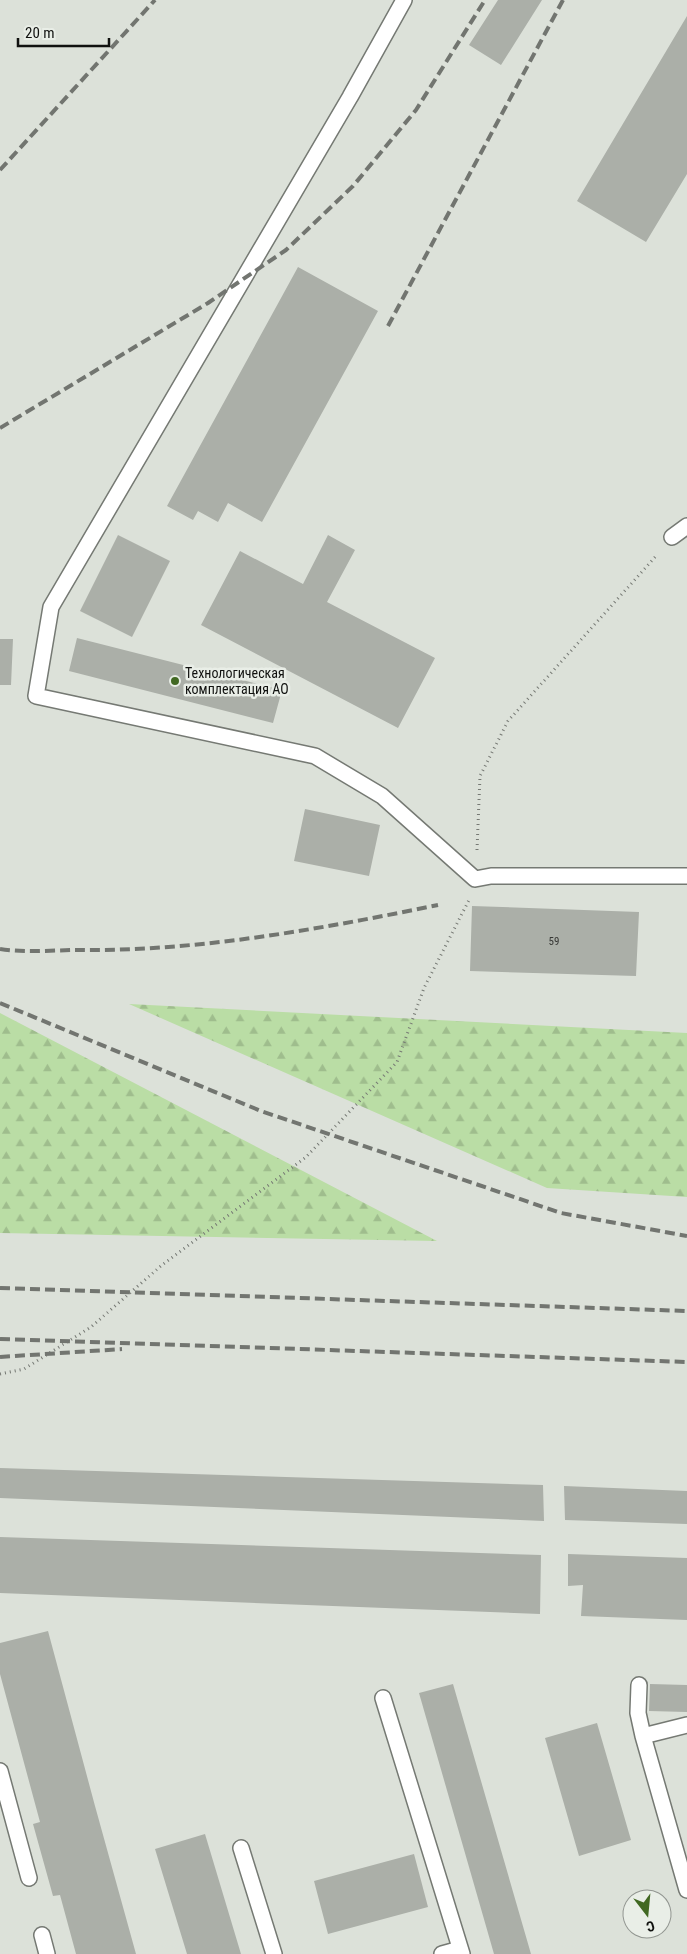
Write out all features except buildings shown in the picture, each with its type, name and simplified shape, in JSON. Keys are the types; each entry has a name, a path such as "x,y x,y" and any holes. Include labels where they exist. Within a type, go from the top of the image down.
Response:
{"lane":[{"path":"404,0 350,97 51,607 36,696 315,756 382,796 475,879 491,876 687,876"},
{"path":"672,537 687,526"},
{"path":"639,1685 638,1713 643,1736 687,1890"},
{"path":"383,1698 461,1952 442,1954"},
{"path":"643,1736 687,1725"},
{"path":"0,1771 29,1878"},
{"path":"241,1848 274,1954"},
{"path":"42,1935 47,1954"}],"path":[{"path":"0,1374 24,1369 91,1327 162,1265 306,1157 397,1062 424,988 466,910 475,879 480,776 508,721 672,537"}],"green space":[{"path":"129,1004 687,1033 687,1197 547,1188"},
{"path":"0,1013 437,1241 0,1233"}],"railway":[{"path":"0,170 155,0"},
{"path":"0,428 208,303 286,250 353,186 416,110 485,0"},
{"path":"388,326 563,0"},
{"path":"0,949 30,951 125,949 215,943 305,930 438,905"},
{"path":"0,1003 261,1111 561,1213 687,1236"},
{"path":"0,1288 687,1311"},
{"path":"0,1339 687,1362"},
{"path":"0,1357 122,1349"}],"place":[{"name":"Технологическая комплектация АО","path":"175,681"}]}
